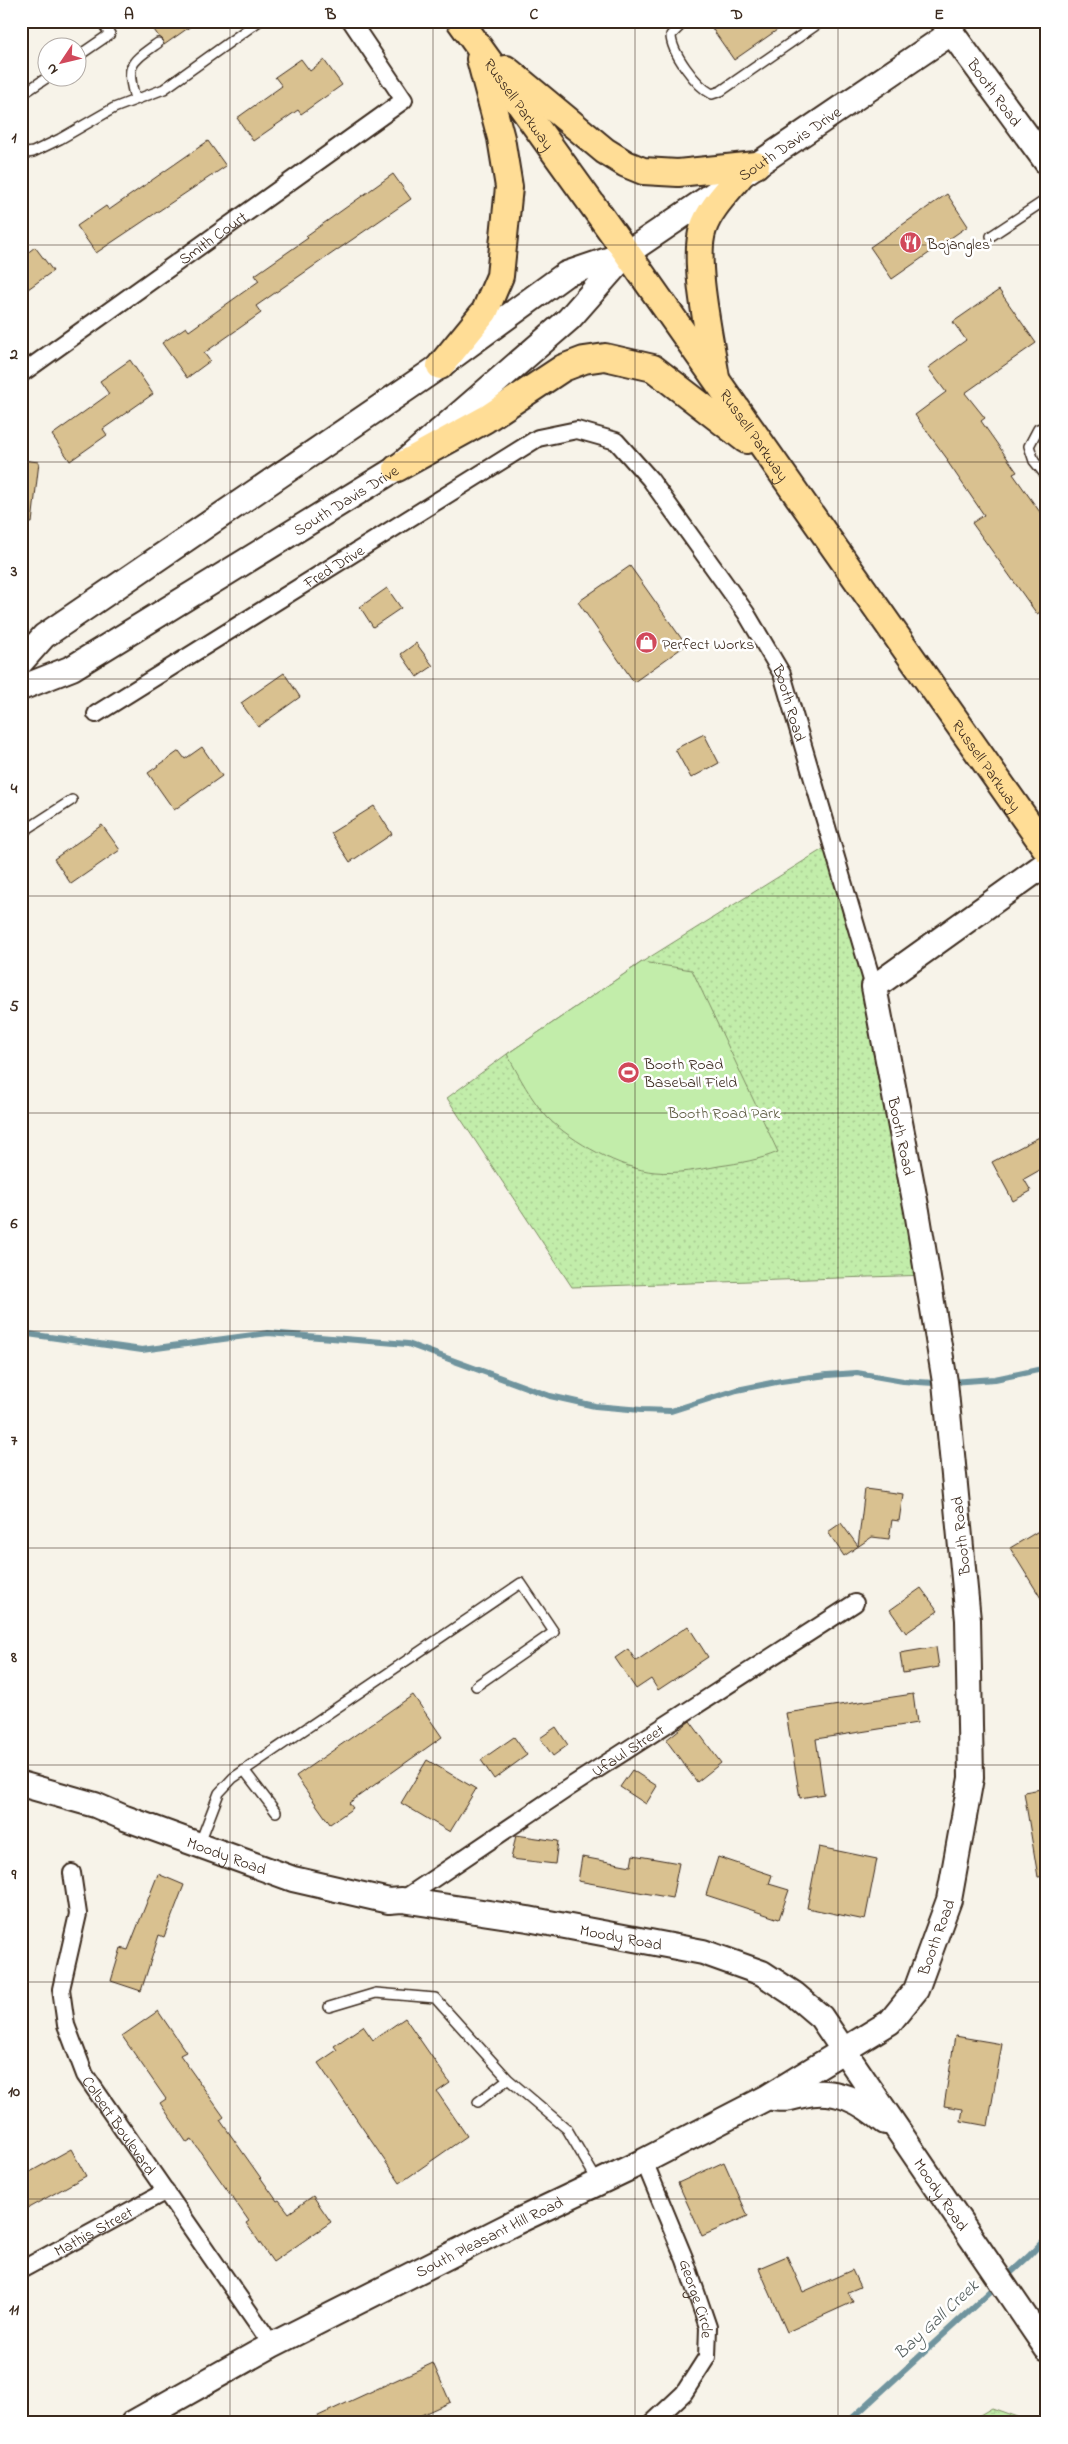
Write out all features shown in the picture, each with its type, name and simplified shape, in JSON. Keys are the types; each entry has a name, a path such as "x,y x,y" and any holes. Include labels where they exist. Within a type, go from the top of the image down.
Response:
{"main road":[{"name":"Russell Parkway","path":"460,21 627,253 717,384 1047,850"},
{"path":"476,44 605,151 626,164 643,171 678,173 748,170"},
{"path":"440,366 485,311 500,276 507,216 509,187 501,138 476,44"},
{"path":"717,384 700,270 700,240 709,216 748,170"},
{"path":"397,468 486,419 563,368 584,360 605,357 653,368 771,459"}],"street":[{"name":"Smith Court","path":"21,374 404,100 351,21"},
{"name":"Booth Road","path":"954,25 1044,154"},
{"name":"South Davis Drive","path":"21,688 72,668 397,468 569,319 627,253 954,25"},
{"name":"South Davis Drive","path":"21,662 44,636 440,366 566,274 627,253"},
{"name":"Booth Road","path":"577,430 616,441 650,479 746,612 782,674 874,987 918,1211 944,1382 968,1620 971,1778 949,1900 916,1990 890,2022 846,2051"},
{"name":"Fred Drive","path":"96,714 538,438 577,430"},
{"path":"874,987 1047,863"},
{"name":"Ufaul Street","path":"402,1900 568,1788 855,1603"},
{"name":"Moody Road","path":"21,1784 95,1805 293,1879 390,1900 402,1900 528,1919 703,1952 728,1959 762,1973 794,1994 821,2016 1047,2349"},
{"name":"Colbert Boulevard","path":"72,1873 78,1914 61,1989 66,2025 85,2075 272,2345"},
{"name":"South Pleasant Hill Road","path":"133,2423 272,2345 644,2161 766,2098 846,2051"},
{"path":"766,2098 789,2100 803,2095 818,2093 851,2097 865,2105 906,2142"},
{"name":"George Circle","path":"644,2161 685,2260 708,2327 707,2357 684,2393 652,2423"},
{"name":"Mathis Street","path":"21,2270 166,2191"}],"lane":[{"path":"88,49 110,34 101,21"},
{"path":"21,154 33,152 114,108 164,88 259,21"},
{"path":"685,21 671,35 671,45 701,88 712,94 721,91 822,21"},
{"path":"135,99 129,74 133,62 158,43"},
{"path":"21,95 38,84"},
{"path":"991,236 1047,199"},
{"path":"1047,426 1038,429 1029,446 1034,461 1047,477"},
{"path":"21,833 72,800"},
{"path":"199,1845 219,1793 244,1770 521,1583 554,1632 476,1686"},
{"path":"244,1770 276,1812"},
{"path":"329,2007 376,1993 435,1998 508,2079 567,2129 599,2182"},
{"path":"478,2102 508,2079"}],"green space":[{"name":"Booth Road Park","path":"831,844 874,987 928,1275 572,1287 447,1098 507,1054 642,962"},
{"name":"Booth Road Baseball Field","path":"642,962 692,970 778,1152 749,1161 687,1171 655,1172 642,1170 627,1166 583,1145 558,1127 536,1104 507,1054"},
{"path":"992,2408 1017,2417 1020,2423 966,2423"}],"building":[{"path":"148,21 198,21 164,45 163,40"},
{"path":"707,21 790,21 734,60"},
{"path":"301,59 310,71 324,60 342,85 301,114 298,110 253,141 237,118 282,86 275,77"},
{"path":"208,141 226,166 96,253 77,226 106,206 109,210"},
{"path":"393,174 411,199 256,306 261,313 204,353 210,361 187,378 162,343 186,327 189,331 259,281 255,275"},
{"path":"947,194 968,226 892,279 870,247"},
{"path":"35,247 53,271 28,289 21,280 21,258"},
{"path":"999,290 1036,343 965,393 985,418 981,421 1017,472 1013,474 1047,522 1047,608 1037,614 972,523 984,515 948,460 915,415 946,392 928,368 966,340 953,322"},
{"path":"130,360 153,394 103,429 107,435 70,461 52,435 109,394 100,381"},
{"path":"21,460 39,462 32,523 21,522"},
{"path":"630,566 686,645 634,682 578,602"},
{"path":"387,588 401,608 373,627 360,607"},
{"path":"416,643 433,666 417,677 401,654"},
{"path":"284,673 300,697 258,727 241,703"},
{"path":"704,734 719,763 691,778 675,749"},
{"path":"202,747 222,776 174,810 148,773 179,751 185,759"},
{"path":"374,806 392,834 350,862 331,833"},
{"path":"102,825 120,850 71,884 54,859"},
{"path":"1047,1133 1047,1166 1024,1179 1031,1191 1013,1201 992,1162"},
{"path":"865,1489 903,1494 899,1521 892,1520 889,1539 872,1537 844,1556 828,1532 841,1523 858,1546"},
{"path":"1047,1526 1047,1608 1010,1548"},
{"path":"921,1588 938,1611 906,1633 890,1610"},
{"path":"688,1626 708,1657 658,1690 651,1679 636,1689 615,1658 628,1649 636,1661"},
{"path":"936,1647 939,1667 903,1673 900,1653"},
{"path":"913,1694 917,1723 816,1739 824,1794 800,1798 786,1713"},
{"path":"413,1695 442,1737 349,1803 353,1808 330,1824 296,1776"},
{"path":"690,1721 721,1763 697,1782 666,1740"},
{"path":"556,1727 568,1745 553,1756 540,1738"},
{"path":"514,1737 527,1755 494,1779 481,1760"},
{"path":"427,1760 476,1789 450,1832 401,1803"},
{"path":"632,1770 657,1786 646,1804 620,1787"},
{"path":"1047,1788 1047,1876 1038,1877 1024,1792"},
{"path":"516,1835 558,1841 555,1864 511,1859"},
{"path":"819,1847 877,1859 865,1920 807,1908"},
{"path":"633,1855 679,1863 672,1898 578,1881 582,1857 631,1866"},
{"path":"718,1857 772,1875 769,1884 789,1890 779,1919 706,1895"},
{"path":"158,1874 184,1885 164,1937 159,1935 141,1991 111,1981 121,1948 128,1950"},
{"path":"158,2011 186,2052 180,2055 224,2117 220,2120 277,2201 279,2200 289,2213 313,2196 331,2222 273,2262 246,2223 249,2221 192,2140 187,2143 160,2103 166,2099 122,2036"},
{"path":"405,2018 450,2083 437,2092 467,2136 400,2183 318,2063 337,2050 334,2046 363,2026 373,2040"},
{"path":"955,2036 1002,2044 988,2126 961,2121 963,2109 944,2106"},
{"path":"71,2149 86,2176 21,2212 21,2177"},
{"path":"724,2162 748,2216 702,2236 678,2183"},
{"path":"787,2256 803,2292 852,2270 860,2287 848,2292 853,2302 787,2332 759,2268"},
{"path":"433,2363 450,2402 404,2423 303,2423"}],"waterway":[{"path":"21,1333 142,1350 268,1333 408,1344 550,1396 595,1406 641,1410 671,1411 737,1390 781,1381 827,1375 857,1373 903,1381 934,1383"},
{"path":"950,1382 995,1379 1047,1368"},
{"name":"Bay Gall Creek","path":"847,2423 1029,2256 1047,2237"}],"place":[{"name":"Bojangles'","path":"911,243"},
{"name":"Perfect Works","path":"646,643"},
{"name":"Booth Road Baseball Field","path":"628,1072"}]}
